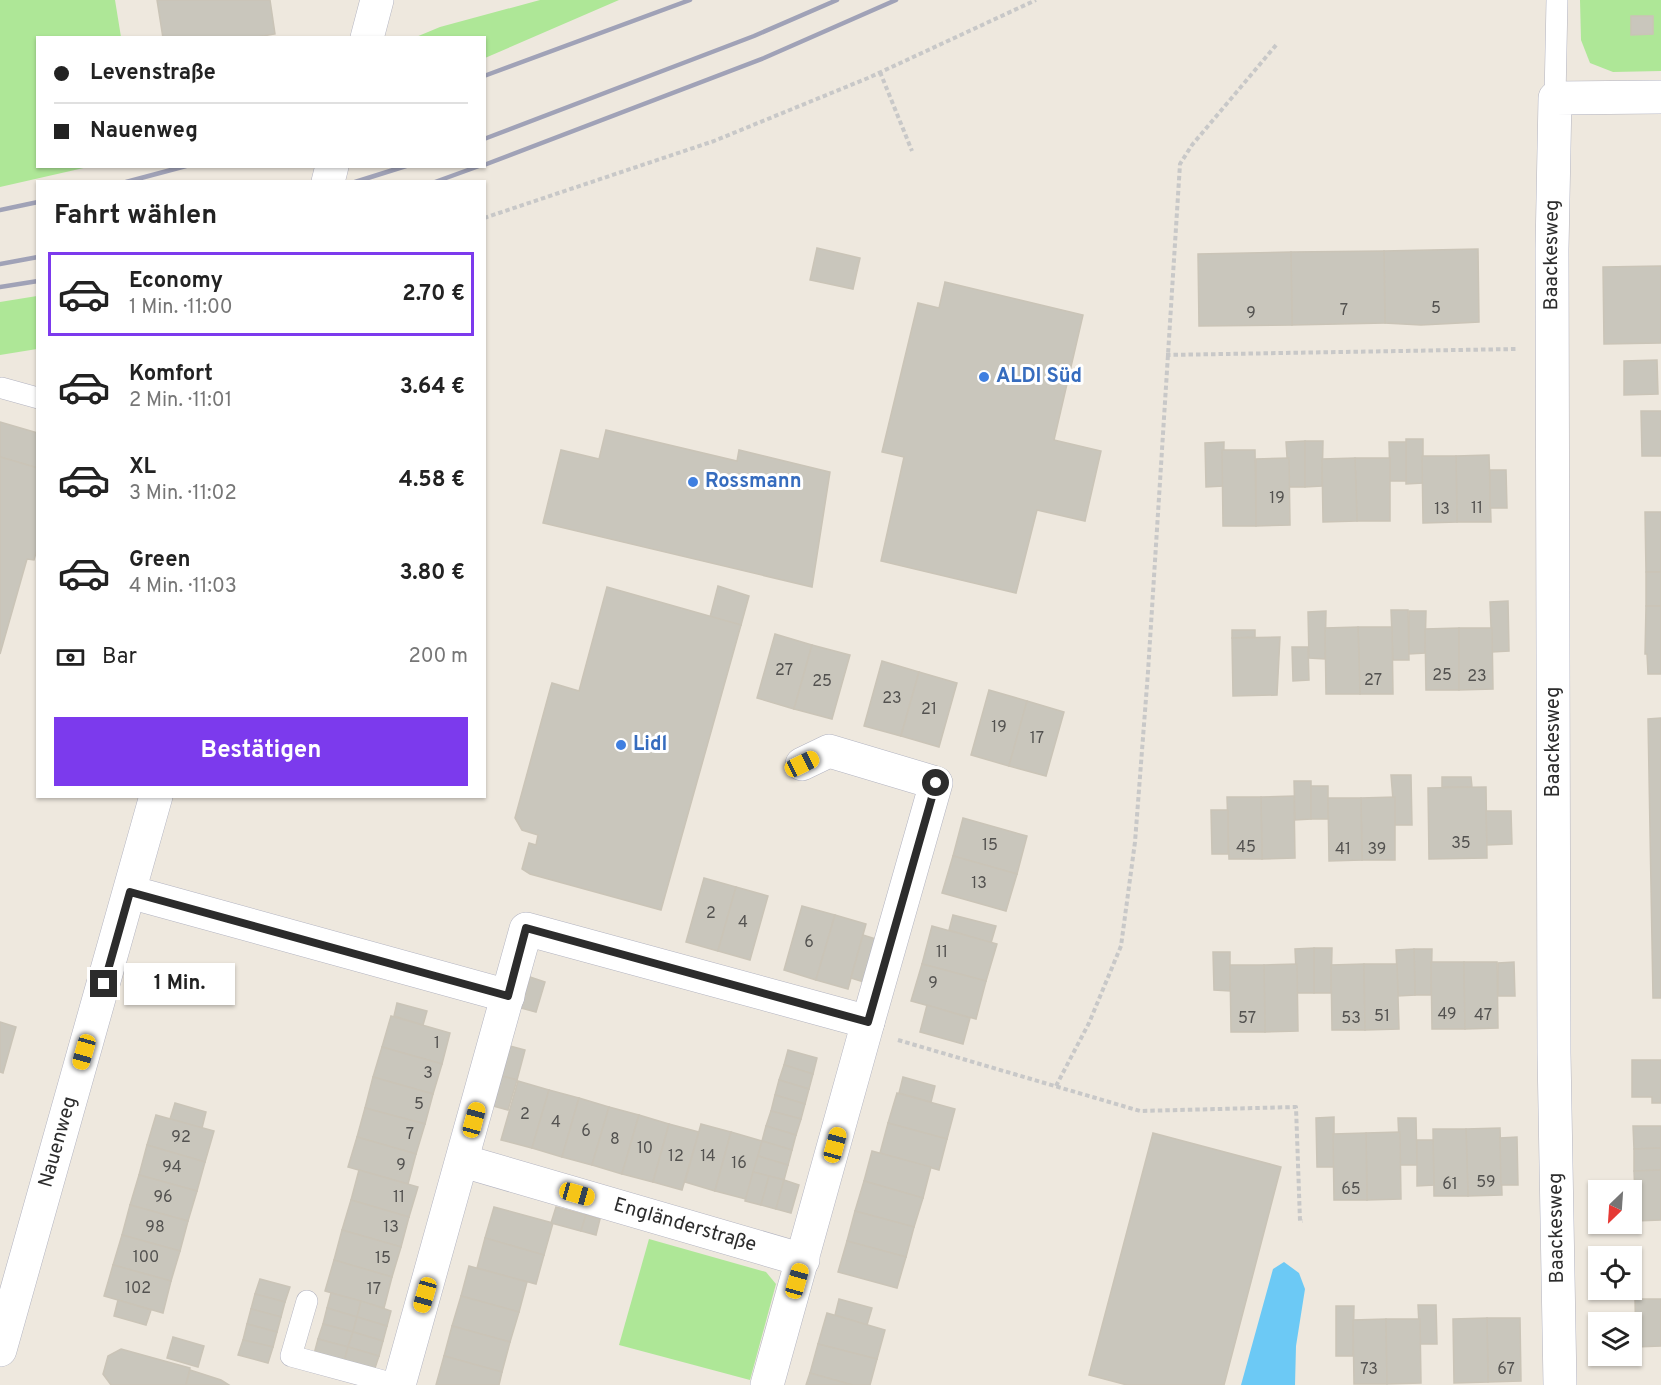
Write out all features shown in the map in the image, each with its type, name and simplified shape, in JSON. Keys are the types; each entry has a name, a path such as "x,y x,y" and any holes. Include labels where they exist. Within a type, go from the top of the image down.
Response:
{"street":[{"path":"368,36 377,0"},
{"path":"1555,98 1661,97"},
{"name":"Baackesweg","path":"1555,98 1552,348 1554,1053 1560,1385"},
{"path":"767,1385 936,783 829,752 802,764"},
{"name":"Nauenweg","path":"0,1350 155,798"},
{"path":"130,892 508,996"},
{"path":"399,1385 526,928 867,1026"},
{"name":"Engländerstraße","path":"463,1161 803,1260"}],"lane":[{"path":"1555,98 1557,0"},
{"path":"2,388 36,397"},
{"path":"307,1301 291,1356 399,1385"}],"path":[{"path":"486,217 714,141 880,72 1036,0"},
{"path":"1056,1086 1089,1023 1121,946 1135,842 1160,498 1166,355 1180,164 1192,145 1277,44"},
{"path":"880,72 912,151"},
{"path":"1166,355 1552,348"},
{"path":"867,1026 1140,1111 1296,1107 1300,1221 1303,1221"}],"green space":[{"path":"0,0 115,0 121,36 36,36 36,168 84,168 0,187"},
{"path":"540,0 619,0 486,58 486,36 418,36 440,27"},
{"path":"1580,0 1661,0 1661,71 1613,72 1590,63 1581,40"},
{"path":"36,296 36,349 0,355 0,302"},
{"path":"649,1239 766,1272 776,1284 750,1380 619,1345"}],"water":[{"path":"1284,1262 1299,1273 1305,1289 1296,1346 1295,1385 1241,1385 1273,1269"}],"building":[{"path":"157,0 270,0 275,34 163,36"},
{"path":"1631,16 1653,16 1653,34 1631,35"},
{"path":"817,248 860,258 853,289 810,280"},
{"path":"1478,249 1479,322 1421,325 1385,323 1384,251"},
{"path":"1384,251 1385,323 1292,325 1291,252"},
{"path":"1291,252 1292,325 1199,326 1198,254"},
{"path":"1661,266 1661,343 1604,344 1603,267"},
{"name":"ALDI Süd","path":"945,282 1083,315 1054,440 1101,451 1085,521 1037,510 1016,593 881,561 904,457 882,452 918,303 939,308"},
{"path":"1657,360 1658,394 1624,395 1624,361"},
{"path":"1641,411 1661,411 1661,456 1642,456"},
{"path":"0,422 36,432 36,467 0,457"},
{"path":"606,430 737,461 739,450 830,472 812,587 543,523 561,450 599,459"},
{"path":"1406,439 1423,439 1423,483 1406,484"},
{"path":"1305,441 1305,487 1289,487 1286,442"},
{"path":"1305,441 1323,441 1322,486 1305,487"},
{"path":"1224,442 1223,486 1206,487 1205,443"},
{"path":"1389,442 1406,442 1406,481 1390,481"},
{"path":"1222,450 1255,450 1256,526 1223,526"},
{"path":"1489,455 1491,522 1457,522 1456,456"},
{"path":"1422,456 1456,456 1457,522 1423,523"},
{"path":"0,457 36,467 36,553 34,560 27,559 0,654"},
{"path":"1289,458 1290,525 1256,526 1256,459"},
{"path":"1355,458 1390,458 1390,521 1357,521"},
{"path":"1355,458 1357,521 1323,522 1322,459"},
{"path":"1490,470 1506,470 1507,508 1490,508"},
{"path":"1645,512 1661,512 1661,572 1646,572"},
{"path":"1646,572 1661,572 1661,606 1646,606"},
{"path":"718,586 749,596 741,625 710,617"},
{"name":"Lidl","path":"607,587 741,625 661,910 530,874 522,869 529,843 536,845 538,835 522,830 515,818 551,686 552,683 579,691"},
{"path":"1508,601 1509,651 1492,652 1490,602"},
{"path":"1646,606 1661,606 1661,674 1648,674 1647,654 1645,654"},
{"path":"1391,610 1408,610 1409,660 1393,660"},
{"path":"1326,611 1325,659 1309,658 1308,612"},
{"path":"1409,611 1426,611 1425,653 1409,654"},
{"path":"1358,627 1392,627 1393,694 1360,694"},
{"path":"1358,627 1360,694 1326,694 1325,628"},
{"path":"1459,628 1459,690 1426,690 1425,629"},
{"path":"1459,628 1492,628 1493,689 1459,690"},
{"path":"1232,630 1255,630 1255,637 1232,638"},
{"path":"775,634 812,645 794,709 757,698"},
{"path":"1280,637 1277,695 1233,696 1232,638"},
{"path":"812,645 850,655 832,719 794,709"},
{"path":"1292,647 1308,647 1309,680 1293,681"},
{"path":"882,661 919,672 901,736 864,726"},
{"path":"919,672 957,683 939,747 901,736"},
{"path":"989,690 1027,701 1009,766 971,755"},
{"path":"1027,701 1064,712 1046,776 1009,766"},
{"path":"1661,718 1661,998 1653,998 1648,719"},
{"path":"1391,775 1411,775 1412,825 1395,825"},
{"path":"1442,777 1471,777 1472,787 1442,787"},
{"path":"1294,781 1311,781 1311,819 1295,820"},
{"path":"1311,786 1328,786 1328,819 1311,819"},
{"path":"1486,787 1487,858 1429,859 1428,788"},
{"path":"1294,796 1295,858 1262,859 1261,797"},
{"path":"1227,797 1261,797 1262,859 1229,859"},
{"path":"1395,797 1395,860 1362,860 1361,798"},
{"path":"1328,798 1361,798 1362,860 1329,861"},
{"path":"1211,810 1228,810 1228,854 1212,854"},
{"path":"1486,811 1511,811 1512,844 1487,845"},
{"path":"963,818 1027,836 1017,874 953,856"},
{"path":"953,856 1017,874 1006,911 942,893"},
{"path":"704,878 736,887 718,951 686,942"},
{"path":"736,887 768,896 750,960 718,951"},
{"path":"802,906 835,915 816,980 784,970"},
{"path":"835,915 866,924 848,989 816,980"},
{"path":"953,915 996,926 991,943 949,930"},
{"path":"932,926 997,944 986,981 922,964"},
{"path":"863,935 879,940 867,983 851,978"},
{"path":"1314,948 1332,948 1331,993 1314,993"},
{"path":"1314,948 1314,993 1297,993 1295,949"},
{"path":"1414,949 1432,949 1431,995 1415,995"},
{"path":"1414,949 1415,995 1398,996 1396,950"},
{"path":"1213,952 1230,952 1230,991 1214,990"},
{"path":"1431,962 1464,962 1465,1029 1432,1029"},
{"path":"1464,962 1497,962 1498,1028 1465,1029"},
{"path":"1514,962 1515,996 1498,996 1498,963"},
{"path":"922,964 986,981 976,1019 911,1001"},
{"path":"1297,964 1298,1031 1265,1032 1264,965"},
{"path":"1364,964 1365,1030 1332,1030 1331,965"},
{"path":"1364,964 1397,964 1399,1029 1365,1030"},
{"path":"1230,965 1264,965 1265,1032 1231,1032"},
{"path":"530,977 545,982 536,1012 521,1008"},
{"path":"397,1003 427,1011 423,1025 394,1016"},
{"path":"927,1005 970,1018 963,1044 920,1032"},
{"path":"391,1016 450,1033 442,1064 382,1047"},
{"path":"0,1022 16,1027 3,1073 0,1072"},
{"path":"510,1046 525,1050 517,1080 502,1076"},
{"path":"382,1047 442,1064 433,1094 373,1077"},
{"path":"788,1050 817,1058 813,1074 784,1065"},
{"path":"1632,1060 1661,1060 1661,1103 1652,1103 1652,1097 1632,1097"},
{"path":"784,1065 813,1074 809,1089 779,1080"},
{"path":"502,1076 517,1080 508,1110 493,1106"},
{"path":"373,1077 433,1094 425,1124 365,1108"},
{"path":"903,1077 935,1086 931,1102 899,1093"},
{"path":"779,1080 809,1089 805,1104 775,1095"},
{"path":"518,1081 549,1090 532,1148 501,1140"},
{"path":"549,1090 579,1098 562,1157 532,1148"},
{"path":"897,1093 955,1109 947,1139 888,1123"},
{"path":"775,1095 805,1104 801,1119 771,1111"},
{"path":"579,1098 609,1107 592,1165 562,1157"},
{"path":"175,1103 206,1112 202,1128 170,1119"},
{"path":"609,1107 639,1115 622,1174 592,1165"},
{"path":"365,1108 425,1124 416,1154 357,1137"},
{"path":"771,1111 801,1119 796,1135 766,1126"},
{"path":"156,1115 214,1131 205,1162 147,1145"},
{"path":"639,1115 669,1124 653,1182 622,1174"},
{"path":"1334,1117 1334,1167 1317,1167 1316,1118"},
{"path":"1398,1118 1416,1118 1417,1165 1400,1165"},
{"path":"888,1123 947,1139 939,1170 880,1153"},
{"path":"669,1124 699,1132 682,1190 653,1182"},
{"path":"701,1124 731,1132 715,1191 685,1182"},
{"path":"766,1126 796,1135 792,1150 762,1141"},
{"path":"1633,1126 1661,1126 1661,1148 1634,1149"},
{"path":"1500,1128 1502,1195 1468,1196 1466,1129"},
{"path":"1433,1129 1466,1129 1468,1196 1434,1196"},
{"path":"731,1132 762,1141 746,1199 715,1191"},
{"path":"1400,1132 1401,1199 1367,1200 1366,1133"},
{"path":"1153,1133 1281,1167 1224,1385 1127,1385 1089,1375"},
{"path":"1366,1133 1367,1200 1334,1200 1333,1134"},
{"path":"357,1137 416,1154 408,1184 348,1167"},
{"path":"1517,1137 1518,1185 1501,1185 1500,1138"},
{"path":"1417,1140 1433,1140 1434,1185 1417,1186"},
{"path":"762,1141 792,1150 788,1165 758,1156"},
{"path":"147,1145 205,1162 197,1191 139,1175"},
{"path":"1661,1148 1661,1170 1634,1171 1634,1149"},
{"path":"872,1151 931,1167 923,1198 864,1181"},
{"path":"758,1156 788,1165 784,1180 753,1172"},
{"path":"359,1170 418,1187 409,1217 351,1200"},
{"path":"1661,1170 1661,1220 1642,1221 1642,1180 1634,1180 1634,1171"},
{"path":"753,1172 769,1176 761,1205 745,1201"},
{"path":"139,1175 197,1191 188,1221 130,1205"},
{"path":"769,1176 784,1180 776,1209 761,1205"},
{"path":"784,1180 799,1185 791,1213 776,1209"},
{"path":"864,1181 923,1198 914,1227 855,1211"},
{"path":"351,1200 409,1217 401,1247 342,1230"},
{"path":"130,1205 188,1221 180,1251 122,1235"},
{"path":"494,1207 553,1223 544,1255 485,1238"},
{"path":"556,1207 586,1215 581,1231 551,1223"},
{"path":"855,1211 914,1227 906,1257 847,1241"},
{"path":"586,1215 600,1219 596,1235 581,1231"},
{"path":"342,1230 401,1247 392,1277 334,1260"},
{"path":"122,1235 180,1251 171,1281 113,1265"},
{"path":"485,1238 544,1255 536,1284 477,1268"},
{"path":"847,1241 906,1257 897,1288 838,1272"},
{"path":"334,1260 392,1277 384,1308 325,1291"},
{"path":"113,1265 171,1281 163,1313 104,1296"},
{"path":"469,1266 527,1282 519,1312 461,1296"},
{"path":"260,1279 290,1287 285,1302 255,1294"},
{"path":"331,1293 361,1301 357,1317 327,1308"},
{"path":"255,1294 285,1302 281,1317 251,1309"},
{"path":"461,1296 519,1312 510,1342 452,1326"},
{"path":"839,1299 872,1308 867,1325 835,1315"},
{"path":"1661,1299 1661,1346 1642,1347 1642,1312 1635,1312 1635,1300"},
{"path":"118,1300 151,1310 146,1325 114,1316"},
{"path":"361,1301 391,1311 387,1326 357,1317"},
{"path":"1418,1305 1436,1305 1437,1344 1420,1344"},
{"path":"1336,1306 1354,1306 1353,1356 1336,1356"},
{"path":"327,1308 357,1317 353,1332 323,1324"},
{"path":"251,1309 281,1317 277,1332 247,1324"},
{"path":"827,1313 885,1330 877,1359 818,1344"},
{"path":"357,1317 387,1326 383,1341 353,1332"},
{"path":"1487,1318 1520,1318 1521,1381 1488,1382"},
{"path":"1487,1318 1488,1382 1454,1383 1453,1319"},
{"path":"1386,1319 1387,1384 1354,1384 1353,1320"},
{"path":"1386,1319 1420,1319 1421,1383 1387,1384"},
{"path":"247,1324 277,1332 273,1347 243,1340"},
{"path":"323,1324 353,1332 348,1347 318,1339"},
{"path":"452,1326 510,1342 502,1372 444,1356"},
{"path":"353,1332 383,1341 379,1356 348,1347"},
{"path":"173,1337 204,1346 198,1367 167,1358"},
{"path":"318,1339 348,1347 344,1362 314,1354"},
{"path":"243,1340 273,1347 268,1363 238,1355"},
{"path":"818,1344 877,1359 870,1385 852,1385 810,1373"},
{"path":"348,1347 379,1356 374,1371 344,1362"},
{"path":"121,1349 190,1368 186,1385 111,1385 103,1374 108,1356"},
{"path":"444,1356 502,1372 499,1385 436,1385"},
{"path":"190,1370 221,1380 229,1385 186,1385"},
{"path":"810,1373 852,1385 806,1385"}],"railway":[{"path":"486,75 690,0"},
{"path":"486,138 754,36 837,0"},
{"path":"486,164 764,58 896,0"},
{"path":"134,180 178,168"},
{"path":"361,180 400,168"},
{"path":"440,180 474,168"},
{"path":"0,210 36,202"},
{"path":"0,264 36,257"},
{"path":"0,287 36,281"}],"place":[{"name":"ALDI Süd","path":"984,377"},
{"name":"Rossmann","path":"693,482"},
{"name":"Lidl","path":"621,745"}],"route":[{"path":"104,984 130,892 508,996 526,928 868,1022 936,783"}]}
